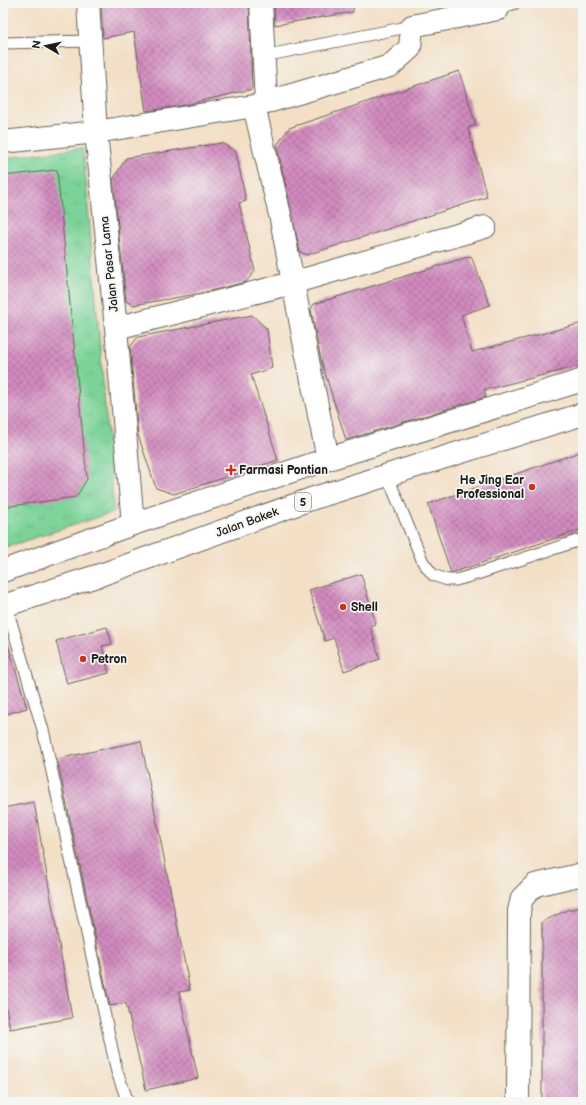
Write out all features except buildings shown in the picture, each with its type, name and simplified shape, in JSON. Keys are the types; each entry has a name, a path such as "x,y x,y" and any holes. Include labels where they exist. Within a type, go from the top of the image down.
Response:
{"main road":[{"name":"Jalan Pasar Lama","path":"88,3 96,132 116,328 133,524"},
{"path":"261,3 264,56 260,104 292,283 328,459"},
{"path":"3,142 96,132 260,104 390,66 410,48 412,26 503,5"},
{"path":"116,328 292,283 485,227"},
{"path":"3,570 133,524 328,459 583,380"},
{"name":"Jalan Bakek","path":"5,605 103,574 311,499 583,414"},
{"path":"518,1102 519,911 522,898 534,885 583,874"}],"lane":[{"path":"264,56 412,26"},
{"path":"3,43 90,41"},
{"path":"387,475 423,562 433,575 446,580 456,580 478,574 583,539"},
{"path":"5,605 43,730 117,1072 128,1102"}],"green space":[{"path":"83,148 114,512 3,548 3,158"}],"place":[{"name":"Farmasi Pontian","path":"231,470"},
{"name":"He Jing Ear Professional","path":"532,487"},
{"name":"Shell","path":"343,607"},
{"name":"Petron","path":"83,659"}]}
